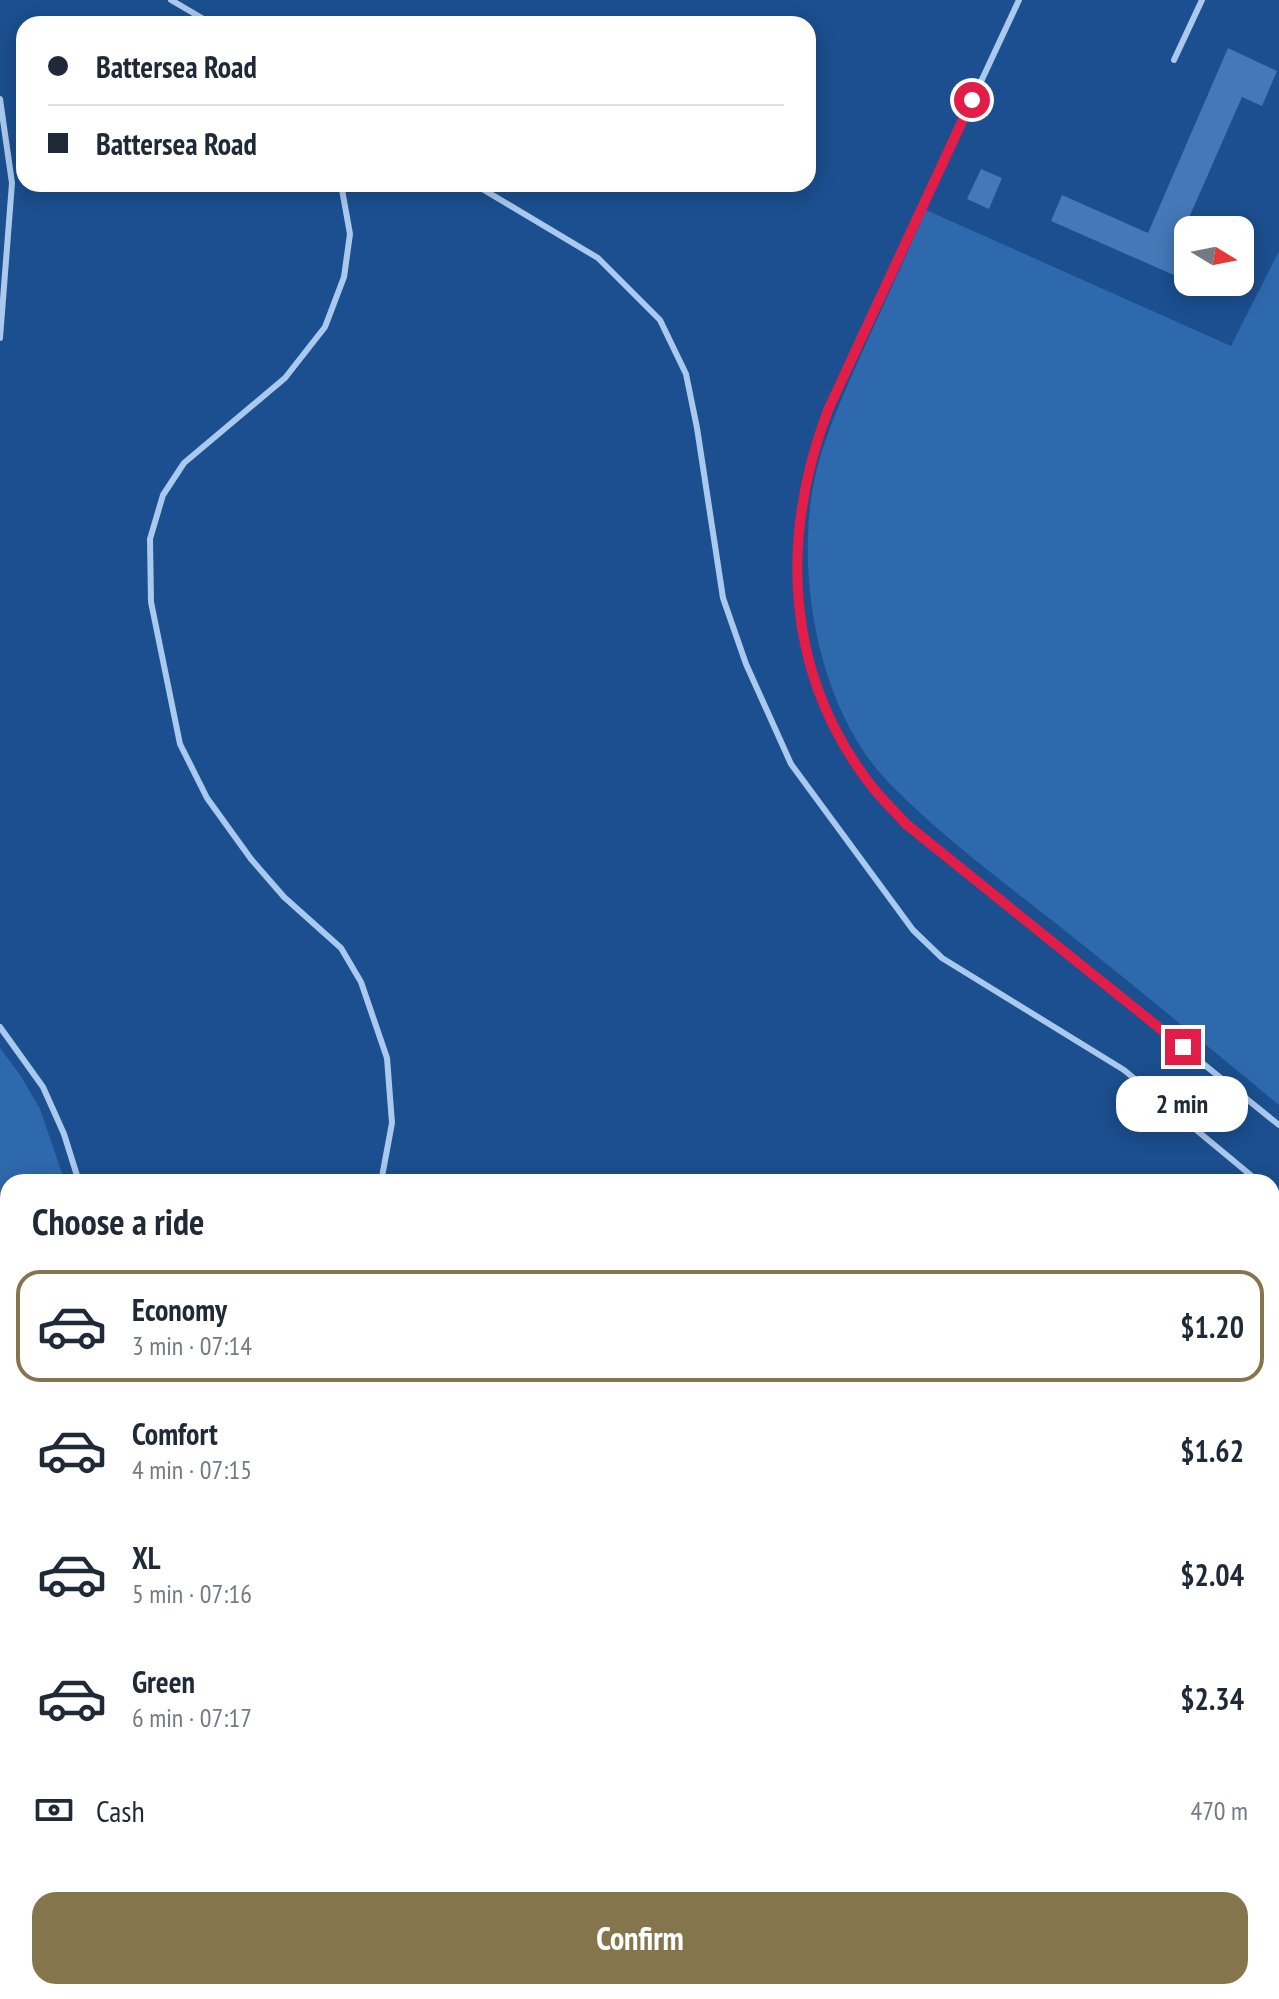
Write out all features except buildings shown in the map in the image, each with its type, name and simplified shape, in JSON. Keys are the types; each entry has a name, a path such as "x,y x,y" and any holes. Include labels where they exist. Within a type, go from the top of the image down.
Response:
{"lane":[{"path":"1019,0 828,410 813,451 801,503 796,553 797,607 807,653 821,699 844,745 873,788 906,824 1279,1125"},
{"path":"1174,60 1202,0"},
{"path":"175,1 199,16"},
{"path":"0,99 12,183 0,338"},
{"path":"342,192 350,234 344,277 325,327 285,378 184,463 163,495 150,539 151,602 180,744 207,798 251,859 284,897 341,948 361,982 387,1058 392,1123 382,1174"},
{"path":"487,192 598,258 660,320 686,374 723,598 746,664 791,764 913,930 942,958 1124,1070 1249,1174"},
{"path":"0,1027 43,1087 64,1134 76,1174"}],"shaded area":[{"path":"926,210 1231,346 1279,251 1279,1105 911,805 866,755 845,719 829,680 810,595 810,511 816,472 844,394"},
{"path":"0,1048 40,1109 62,1174 0,1174"}],"route":[{"path":"972,100 828,410 813,451 801,503 796,553 797,607 807,653 821,699 844,745 873,788 906,824 1183,1047"}]}
